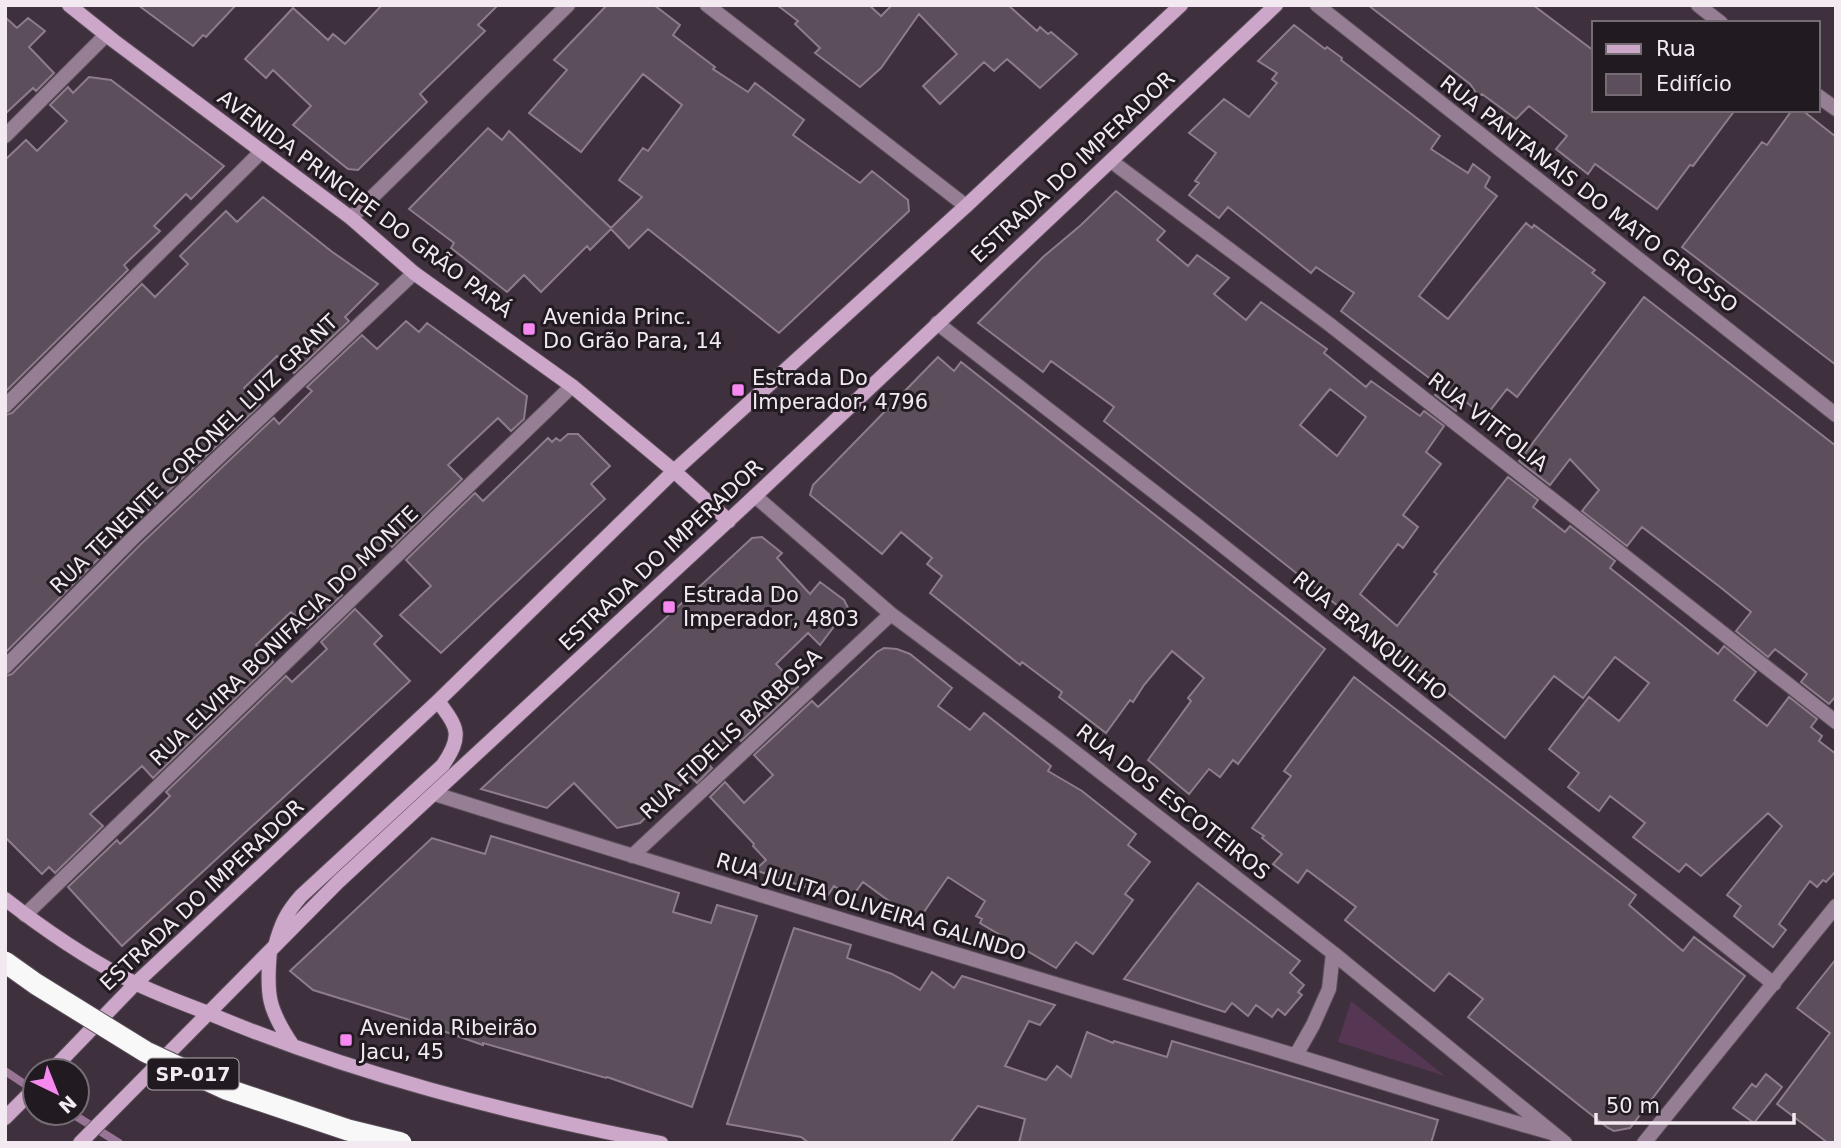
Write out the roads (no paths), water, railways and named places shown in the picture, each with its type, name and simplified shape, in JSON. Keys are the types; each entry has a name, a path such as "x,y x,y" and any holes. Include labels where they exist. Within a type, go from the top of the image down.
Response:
{"highway":[{"name":"SP-017","path":"5,962 146,1052 215,1084 348,1130 401,1143"}],"main road":[{"name":"AVENIDA PRINCIPE DO GRÃO PARÁ","path":"69,5 351,218 414,273 572,386 729,521"},
{"name":"ESTRADA DO IMPERADOR","path":"65,1057 136,983 438,701 674,471 966,206 1181,5"},
{"name":"ESTRADA DO IMPERADOR","path":"80,1143 338,882 729,521 1276,5"},
{"path":"293,1046 279,1025 270,1002 268,978 272,949 280,926 301,896 443,765 454,747 456,736 454,723 438,701"},
{"path":"5,899 88,956 136,983 245,1029 338,1061 471,1100 566,1124 661,1143"},
{"path":"5,1118 21,1102"}],"street":[{"path":"351,218 568,5"},
{"path":"707,5 966,206"},
{"name":"RUA PANTANAIS DO MATO GROSSO","path":"1317,5 1836,415"},
{"path":"1698,5 1718,21"},
{"path":"5,136 106,35"},
{"path":"1820,97 1836,109"},
{"path":"5,406 262,151"},
{"name":"RUA VITFOLIA","path":"1111,161 1329,324 1836,722"},
{"name":"RUA TENENTE CORONEL LUIZ GRANT","path":"5,667 134,537 414,273"},
{"name":"RUA BRANQUILHO","path":"937,323 1198,526 1773,984"},
{"name":"RUA ELVIRA BONIFACIA DO MONTE","path":"25,915 572,386"},
{"name":"RUA DOS ESCOTEIROS","path":"755,496 891,614 1058,739 1333,953 1565,1143"},
{"name":"RUA FIDELIS BARBOSA","path":"632,856 891,614"},
{"name":"RUA JULITA OLIVEIRA GALINDO","path":"435,794 873,930 1552,1133"},
{"path":"1644,1143 1836,906"},
{"path":"1296,1055 1329,989 1333,953"}],"waterway":[{"path":"5,1071 21,1082"},
{"path":"91,1126 119,1143"}],"place":[{"name":"Avenida Princ. Do Grão Para, 14","path":"529,329"},
{"name":"Estrada Do Imperador, 4796","path":"738,390"},
{"name":"Estrada Do Imperador, 4803","path":"669,607"},
{"name":"Avenida Ribeirão Jacu, 45","path":"346,1040"}]}
